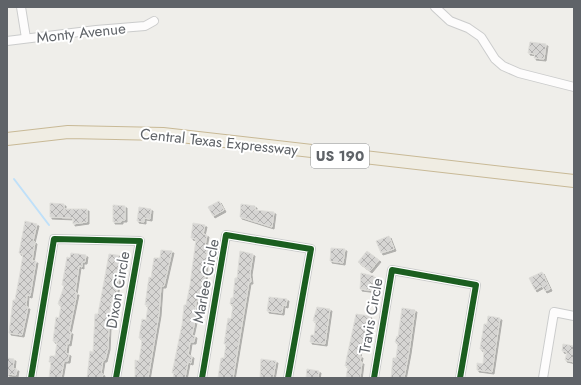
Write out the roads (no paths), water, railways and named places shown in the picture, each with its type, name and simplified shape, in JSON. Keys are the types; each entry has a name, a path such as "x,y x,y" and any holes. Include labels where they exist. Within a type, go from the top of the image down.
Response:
{"highway":[{"name":"Central Texas Expressway","path":"7,139 68,132 163,134 574,182"}],"street":[{"path":"21,7 26,38"},
{"path":"435,7 450,21 468,28 481,37 495,59 503,66 519,73 574,87"},
{"name":"Monty Avenue","path":"7,42 26,38 145,26 154,21"},
{"name":"Marlee Circle","path":"202,378 226,235 311,249 288,378"},
{"name":"Dixon Circle","path":"30,378 54,239 140,241 116,378"},
{"name":"Travis Circle","path":"374,378 392,270 476,285 460,378"},
{"path":"543,378 554,312 574,316"}],"waterway":[{"path":"14,179 49,225"}]}
